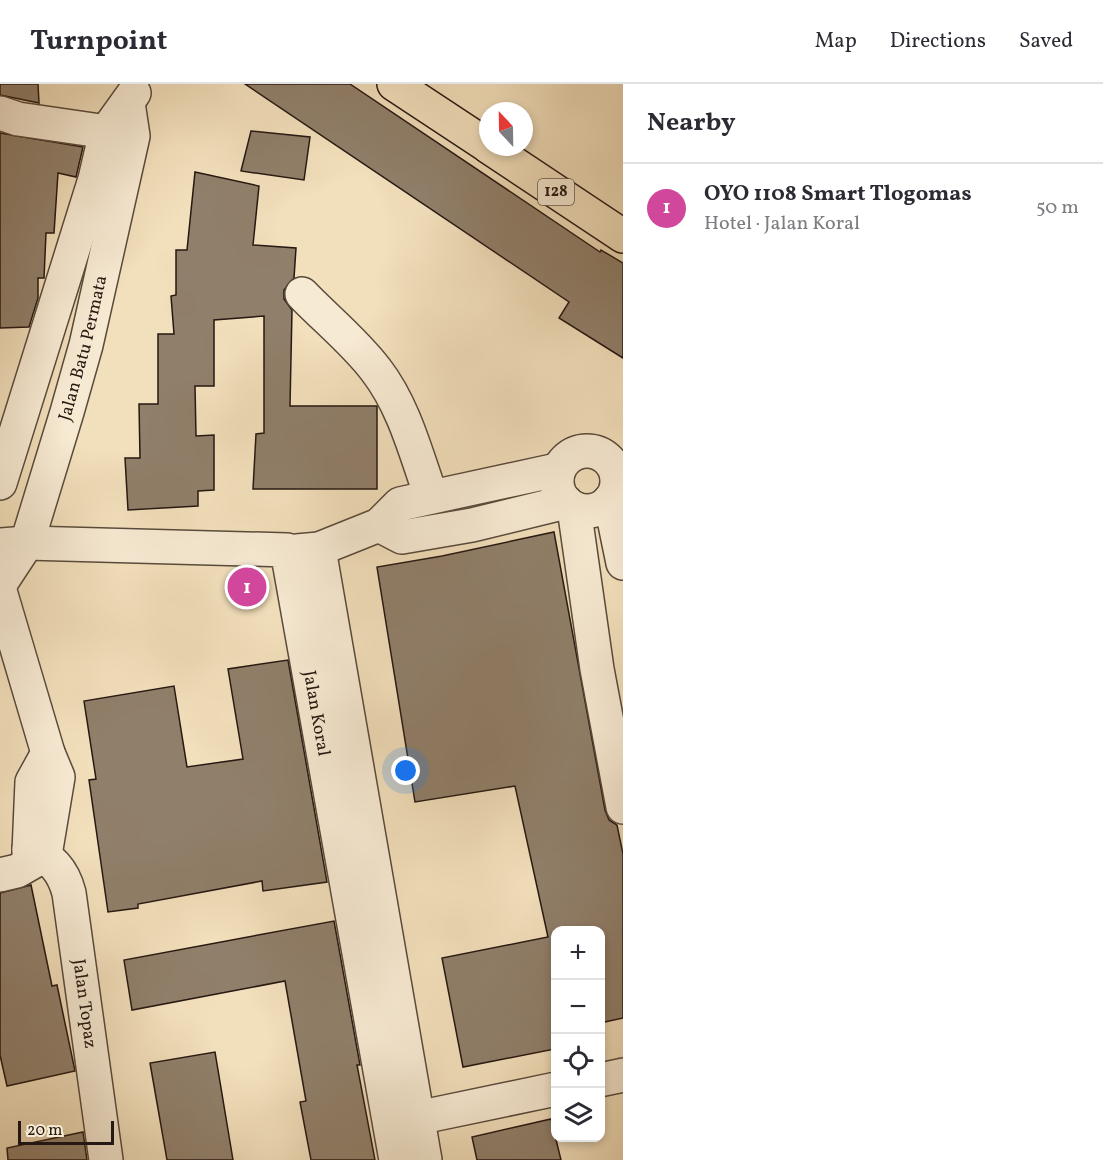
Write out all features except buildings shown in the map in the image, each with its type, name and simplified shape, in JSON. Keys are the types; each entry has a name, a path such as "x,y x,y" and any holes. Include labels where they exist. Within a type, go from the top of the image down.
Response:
{"main road":[{"name":"128","path":"394,84 479,141"},
{"name":"128","path":"502,156 623,236"}],"street":[{"name":"Jalan Batu Permata","path":"0,483 95,179 119,134 133,94"},
{"path":"0,113 18,119 119,134"},
{"name":"Jalan Batu Permata","path":"0,584 86,345 119,134"},
{"path":"302,294 376,370 405,424 430,496"},
{"path":"14,544 319,549 379,525 400,504 557,470 567,459 578,453 590,451 603,455 612,464 616,476 616,489 610,500 601,507 590,510 570,505 402,537 379,525"},
{"path":"557,470 557,483 570,505 597,669 620,773 623,807"},
{"path":"610,500 623,563"},
{"path":"319,549 425,1160"},
{"name":"Jalan Koral","path":"286,550 396,1160"},
{"name":"Jalan Topaz","path":"0,591 59,783 26,861 57,865 69,893 106,1160"},
{"path":"605,1079 623,1075"},
{"path":"417,1118 551,1090"}],"place":[{"name":"OYO 1108 Smart Tlogomas","path":"247,587"}]}
